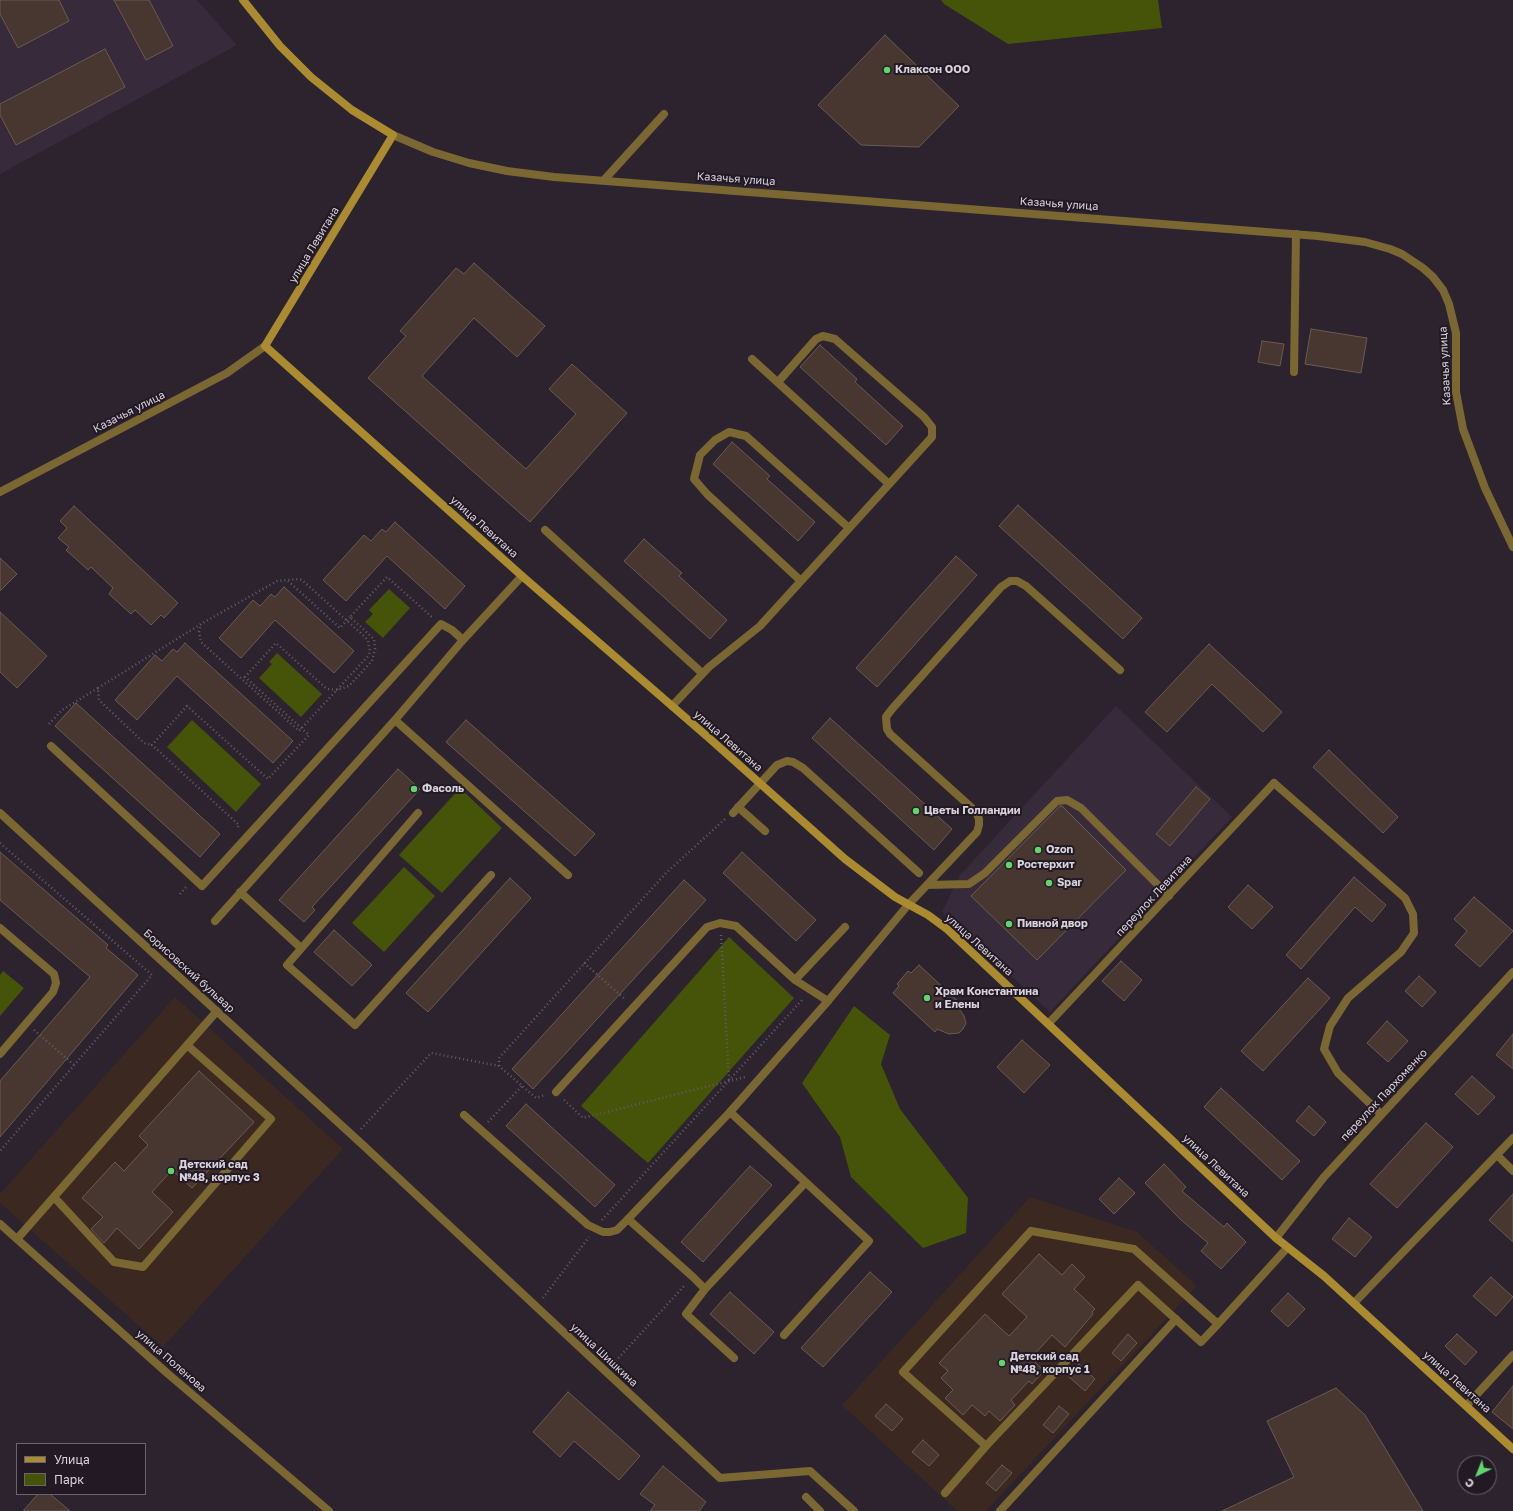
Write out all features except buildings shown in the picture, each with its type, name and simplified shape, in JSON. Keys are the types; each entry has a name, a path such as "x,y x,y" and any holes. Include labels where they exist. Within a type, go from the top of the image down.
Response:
{"street":[{"path":"242,0 280,46 311,77 352,110 393,135"},
{"path":"604,180 664,114"},
{"name":"Казачья улица","path":"393,135 433,152 469,163 513,172 554,177 1296,234 1365,242 1390,249 1408,257 1433,277 1443,290 1449,304 1456,333 1456,392 1463,429 1485,488 1513,547"},
{"name":"улица Левитана","path":"393,135 265,346 522,576 845,859 890,894 928,915 947,929 1049,1023 1276,1238 1324,1276 1467,1405 1513,1449"},
{"path":"1294,372 1296,234"},
{"path":"672,706 714,662 760,626 932,437 932,427 924,417 835,338 823,336 816,340 778,382"},
{"name":"Казачья улица","path":"0,492 227,373 265,346"},
{"path":"752,359 889,484"},
{"path":"801,581 707,494 694,479 700,455 715,440 729,432 746,436 849,528"},
{"path":"544,530 702,673"},
{"path":"214,921 395,720 463,640 522,576"},
{"path":"464,1115 588,1226 604,1232 618,1230 730,1112 828,1001 908,905 977,832 979,825 978,814 890,734 887,729 886,717 892,709 996,593 1010,581 1017,581 1026,586 1120,670"},
{"path":"51,746 202,886 441,624 452,630 463,640"},
{"path":"395,720 568,875"},
{"path":"765,831 736,810 772,769 781,762 787,761 798,764 919,873"},
{"name":"переулок Левитана","path":"1049,1023 1274,783 1405,898 1413,914 1414,933 1401,952 1348,998 1330,1026 1324,1049 1338,1073 1381,1114"},
{"path":"927,885 969,884 985,873 1058,801 1067,800 1081,808 1169,896"},
{"name":"Борисовский бульвар","path":"0,813 364,1146"},
{"path":"418,813 287,965 354,1026 491,875"},
{"path":"240,892 302,948"},
{"path":"556,1092 707,927 720,923 736,926 795,980 828,1001"},
{"path":"795,980 845,927"},
{"path":"0,928 54,974 56,979 53,992 0,1054"},
{"name":"переулок Пархоменко","path":"1276,1238 1324,1177 1513,972"},
{"path":"17,1239 217,1011"},
{"path":"54,1197 114,1262 143,1267 271,1120 187,1046"},
{"path":"730,1112 868,1241 784,1335"},
{"path":"1354,1303 1513,1138"},
{"name":"улица Шишкина","path":"364,1146 720,1478 810,1471 854,1511"},
{"path":"1497,1155 1513,1171"},
{"path":"734,1358 686,1314 705,1288 805,1183"},
{"path":"628,1219 705,1288"},
{"name":"улица Поленова","path":"0,1224 167,1373 329,1511"},
{"path":"986,1446 903,1372 1031,1230 1134,1249 1218,1324"},
{"path":"945,1493 986,1446 1138,1285 1202,1342 1288,1248"},
{"path":"1000,1511 1176,1319"},
{"path":"1467,1405 1513,1355"},
{"path":"806,1497 820,1511"}],"path":[{"path":"288,580 340,628 387,577 441,624"},
{"path":"49,724 62,710 201,624 273,583 288,580 302,580 365,636 368,641 370,651 369,655 301,729"},
{"path":"244,678 276,643 327,689 337,690 349,686 372,661 375,649 374,639 350,617"},
{"path":"152,745 187,706 268,779 309,735 201,642 199,632 201,624"},
{"path":"98,688 99,700 144,743 152,745 239,826 235,831"},
{"path":"499,1066 499,1058 666,873 736,810"},
{"path":"0,843 152,975 0,1151"},
{"path":"180,894 194,878"},
{"path":"720,923 729,1080"},
{"path":"584,963 633,1007"},
{"path":"536,1306 594,1229 811,990"},
{"path":"26,1024 74,1065"},
{"path":"354,1136 431,1053 499,1066 536,1098 556,1092 583,1118 765,1072"},
{"path":"481,1130 522,1086"},
{"path":"606,1372 693,1277"}],"shaded area":[{"path":"0,0 197,0 237,45 0,174"},
{"path":"1116,706 1232,817 1050,1012 942,912 960,875"},
{"name":"Детский сад №48, корпус 3","path":"175,997 343,1149 163,1347 0,1203 0,1194"},
{"name":"Детский сад №48, корпус 1","path":"1030,1197 1137,1232 1197,1286 986,1511 957,1511 842,1405"}],"green space":[{"path":"941,0 1158,0 1162,28 1008,44 944,4"},
{"path":"389,589 410,608 383,638 365,622 373,614 369,610"},
{"path":"277,653 322,694 301,717 259,678 272,664 269,662"},
{"path":"192,720 261,784 236,812 167,747"},
{"path":"460,788 502,828 442,893 399,855"},
{"path":"404,867 435,896 384,952 352,923"},
{"path":"729,937 794,998 648,1163 581,1106"},
{"path":"3,971 24,988 0,1016 0,975"},
{"path":"854,1006 890,1035 881,1064 900,1109 968,1198 966,1233 923,1248 851,1177 840,1137 802,1083"}],"place":[{"name":"Клаксон ООО","path":"887,70"},
{"name":"Фасоль","path":"414,789"},
{"name":"Цветы Голландии","path":"916,811"},
{"name":"Ozon","path":"1038,850"},
{"name":"Ростерхит","path":"1009,865"},
{"name":"Spar","path":"1049,883"},
{"name":"Пивной двор","path":"1009,924"},
{"name":"Храм Константина и Елены","path":"927,998"},
{"name":"Детский сад №48, корпус 3","path":"171,1171"},
{"name":"Детский сад №48, корпус 1","path":"1002,1363"}]}
